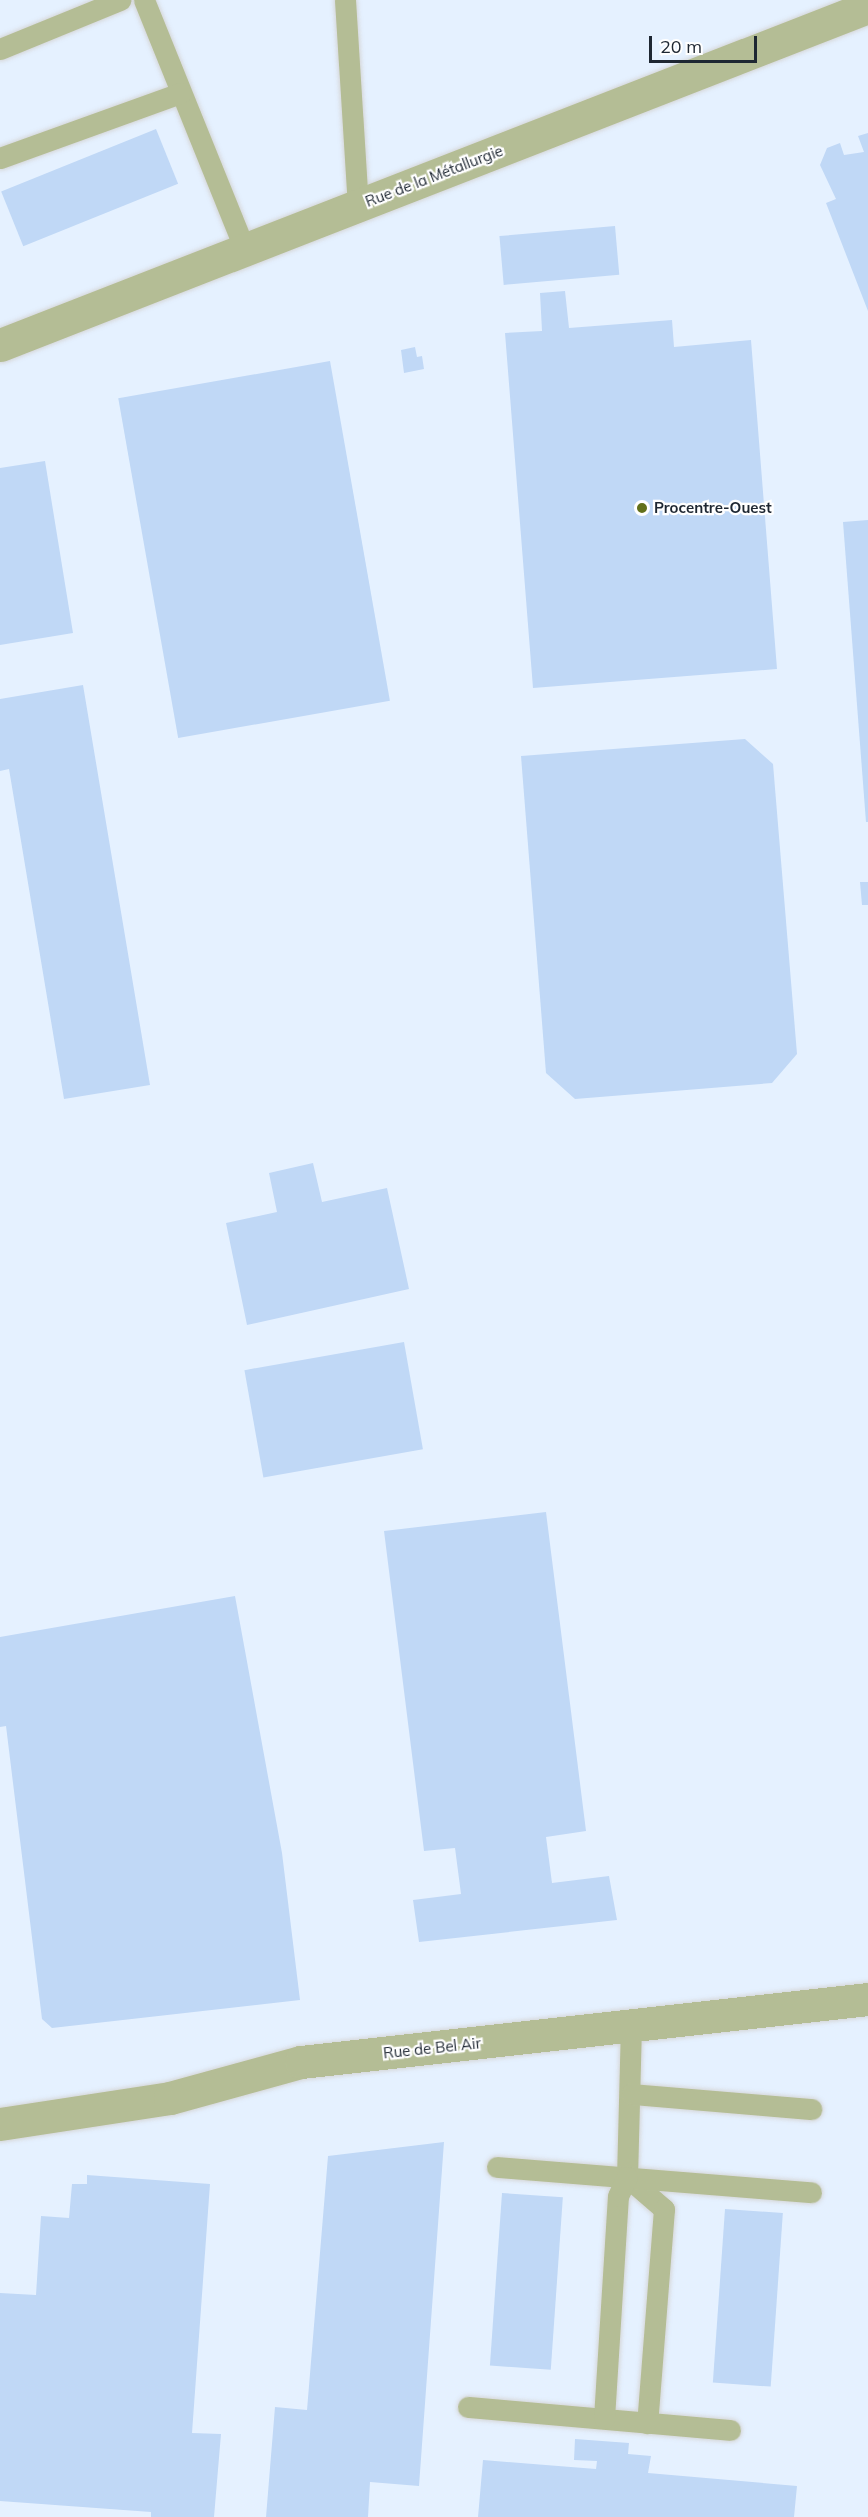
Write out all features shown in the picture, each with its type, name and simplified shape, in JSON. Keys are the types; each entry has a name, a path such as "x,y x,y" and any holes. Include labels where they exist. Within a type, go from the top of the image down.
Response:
{"street":[{"name":"Rue de la Métallurgie","path":"0,345 868,7"},
{"name":"Rue de Bel Air","path":"0,2124 170,2098 302,2062 868,1999"}],"lane":[{"path":"0,49 120,0"},
{"path":"144,0 245,250"},
{"path":"345,0 358,206"},
{"path":"0,158 181,93"},
{"path":"604,2418 618,2196 627,2177 632,2094 632,2025"},
{"path":"632,2094 811,2109"},
{"path":"497,2167 811,2192"},
{"path":"627,2177 664,2209 647,2423"},
{"path":"468,2406 730,2430"}],"shaded area":[{"path":"0,0 868,0 868,2517 0,2517"}],"building":[{"path":"156,129 178,184 23,246 1,192"},
{"path":"868,133 868,311 826,203 836,199 820,165 827,148 840,143 844,155 864,152 858,136"},
{"path":"615,226 619,275 504,285 499,236"},
{"name":"Procentre-Ouest","path":"565,291 569,328 672,320 674,347 751,340 777,669 533,688 505,333 542,331 540,293"},
{"path":"415,347 417,357 422,356 424,369 404,373 401,350"},
{"path":"330,361 390,701 178,738 118,398"},
{"path":"45,461 73,633 0,645 0,468"},
{"path":"868,520 868,822 866,822 843,522"},
{"path":"83,685 150,1085 64,1099 9,769 0,771 0,699"},
{"path":"745,739 773,764 797,1054 772,1083 575,1099 546,1073 521,756"},
{"path":"860,882 868,882 868,905 862,905"},
{"path":"313,1163 322,1202 387,1188 409,1289 247,1325 226,1223 277,1212 269,1173"},
{"path":"404,1342 423,1449 263,1477 244,1370"},
{"path":"546,1512 586,1831 546,1837 552,1883 609,1876 617,1920 419,1942 413,1900 461,1894 455,1848 424,1851 384,1531"},
{"path":"235,1596 282,1853 300,2000 52,2028 42,2019 6,1726 0,1727 0,1637"},
{"path":"444,2142 419,2486 370,2482 368,2517 266,2517 275,2407 307,2410 328,2156"},
{"path":"87,2175 210,2184 192,2433 221,2434 214,2517 151,2517 151,2512 0,2501 0,2293 36,2295 41,2216 69,2218 72,2184 87,2184"},
{"path":"502,2193 563,2197 551,2370 490,2366"},
{"path":"725,2209 783,2213 771,2387 713,2383"},
{"path":"575,2439 629,2443 628,2454 651,2456 648,2473 797,2486 794,2517 478,2517 483,2460 596,2469 597,2461 574,2460"}],"place":[{"name":"Procentre-Ouest","path":"642,508"}]}
